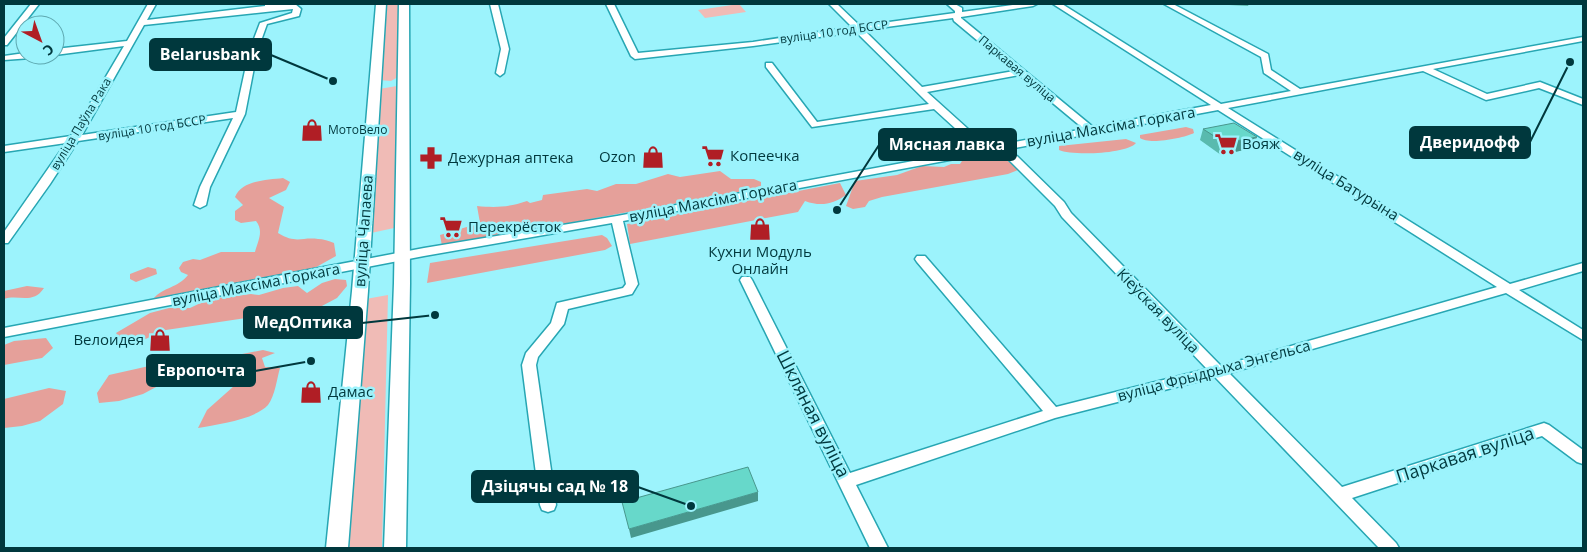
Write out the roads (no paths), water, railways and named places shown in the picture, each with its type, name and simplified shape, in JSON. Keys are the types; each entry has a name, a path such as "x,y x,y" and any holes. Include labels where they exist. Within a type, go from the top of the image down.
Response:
{"main road":[{"name":"вуліца Чапаева","path":"381,4 402,257 395,548"},
{"name":"вуліца Чапаева","path":"336,548 360,291 360,264 389,83 404,4"}],"street":[{"path":"4,43 36,4"},
{"name":"вуліца Паўла Рака","path":"4,240 24,215 72,140 152,4"},
{"path":"494,4 505,49 500,73"},
{"name":"вуліца 10 год БССР","path":"610,4 635,56 754,44 1034,4"},
{"path":"833,4 936,106 985,150"},
{"name":"Паркавая вуліца","path":"951,4 959,10 957,19 1092,131"},
{"name":"вуліца Батурына","path":"1057,4 1583,336"},
{"path":"1168,4 1264,56 1267,71 1299,92"},
{"path":"142,23 269,6 287,6 297,9 296,14 292,17 272,19 264,23 252,52 240,114 205,188 200,205"},
{"name":"вуліца Максіма Горкага","path":"1423,68 1458,58 1583,34"},
{"name":"вуліца Максіма Горкага","path":"4,333 360,264 617,219 1583,38"},
{"path":"65,51 129,43"},
{"path":"769,65 815,125 936,106"},
{"path":"1423,68 1486,97 1540,85 1583,102"},
{"path":"921,90 1022,72"},
{"name":"вуліца 10 год БССР","path":"4,149 240,114"},
{"name":"Кіеўская вуліца","path":"1013,158 1060,204 1066,216 1216,372 1390,548"},
{"path":"548,505 529,365 531,356 557,324 562,306 627,291 631,288 632,284 617,219"},
{"path":"920,259 1053,413"},
{"name":"вуліца Фрыдрыха Энгельса","path":"847,481 1053,413 1216,372 1510,290 1583,267"},
{"name":"Шкляная вуліца","path":"746,280 880,548"},
{"name":"Паркавая вуліца","path":"1339,495 1544,429 1583,458"}],"place":[{"name":"Дверидофф","path":"1570,62"},
{"name":"Belarusbank","path":"333,81"},
{"name":"МотоВело","path":"312,130"},
{"name":"Вояж","path":"1226,144"},
{"name":"Копеечка","path":"713,156"},
{"name":"Ozon","path":"653,157"},
{"name":"Дежурная аптека","path":"431,158"},
{"name":"Мясная лавка","path":"837,210"},
{"name":"Перекрёсток","path":"451,227"},
{"name":"Кухни Модуль Онлайн","path":"760,229"},
{"name":"МедОптика","path":"435,315"},
{"name":"Велоидея","path":"160,340"},
{"name":"Европочта","path":"311,361"},
{"name":"Дамас","path":"311,392"},
{"name":"Дзіцячы сад № 18","path":"691,506"}]}
